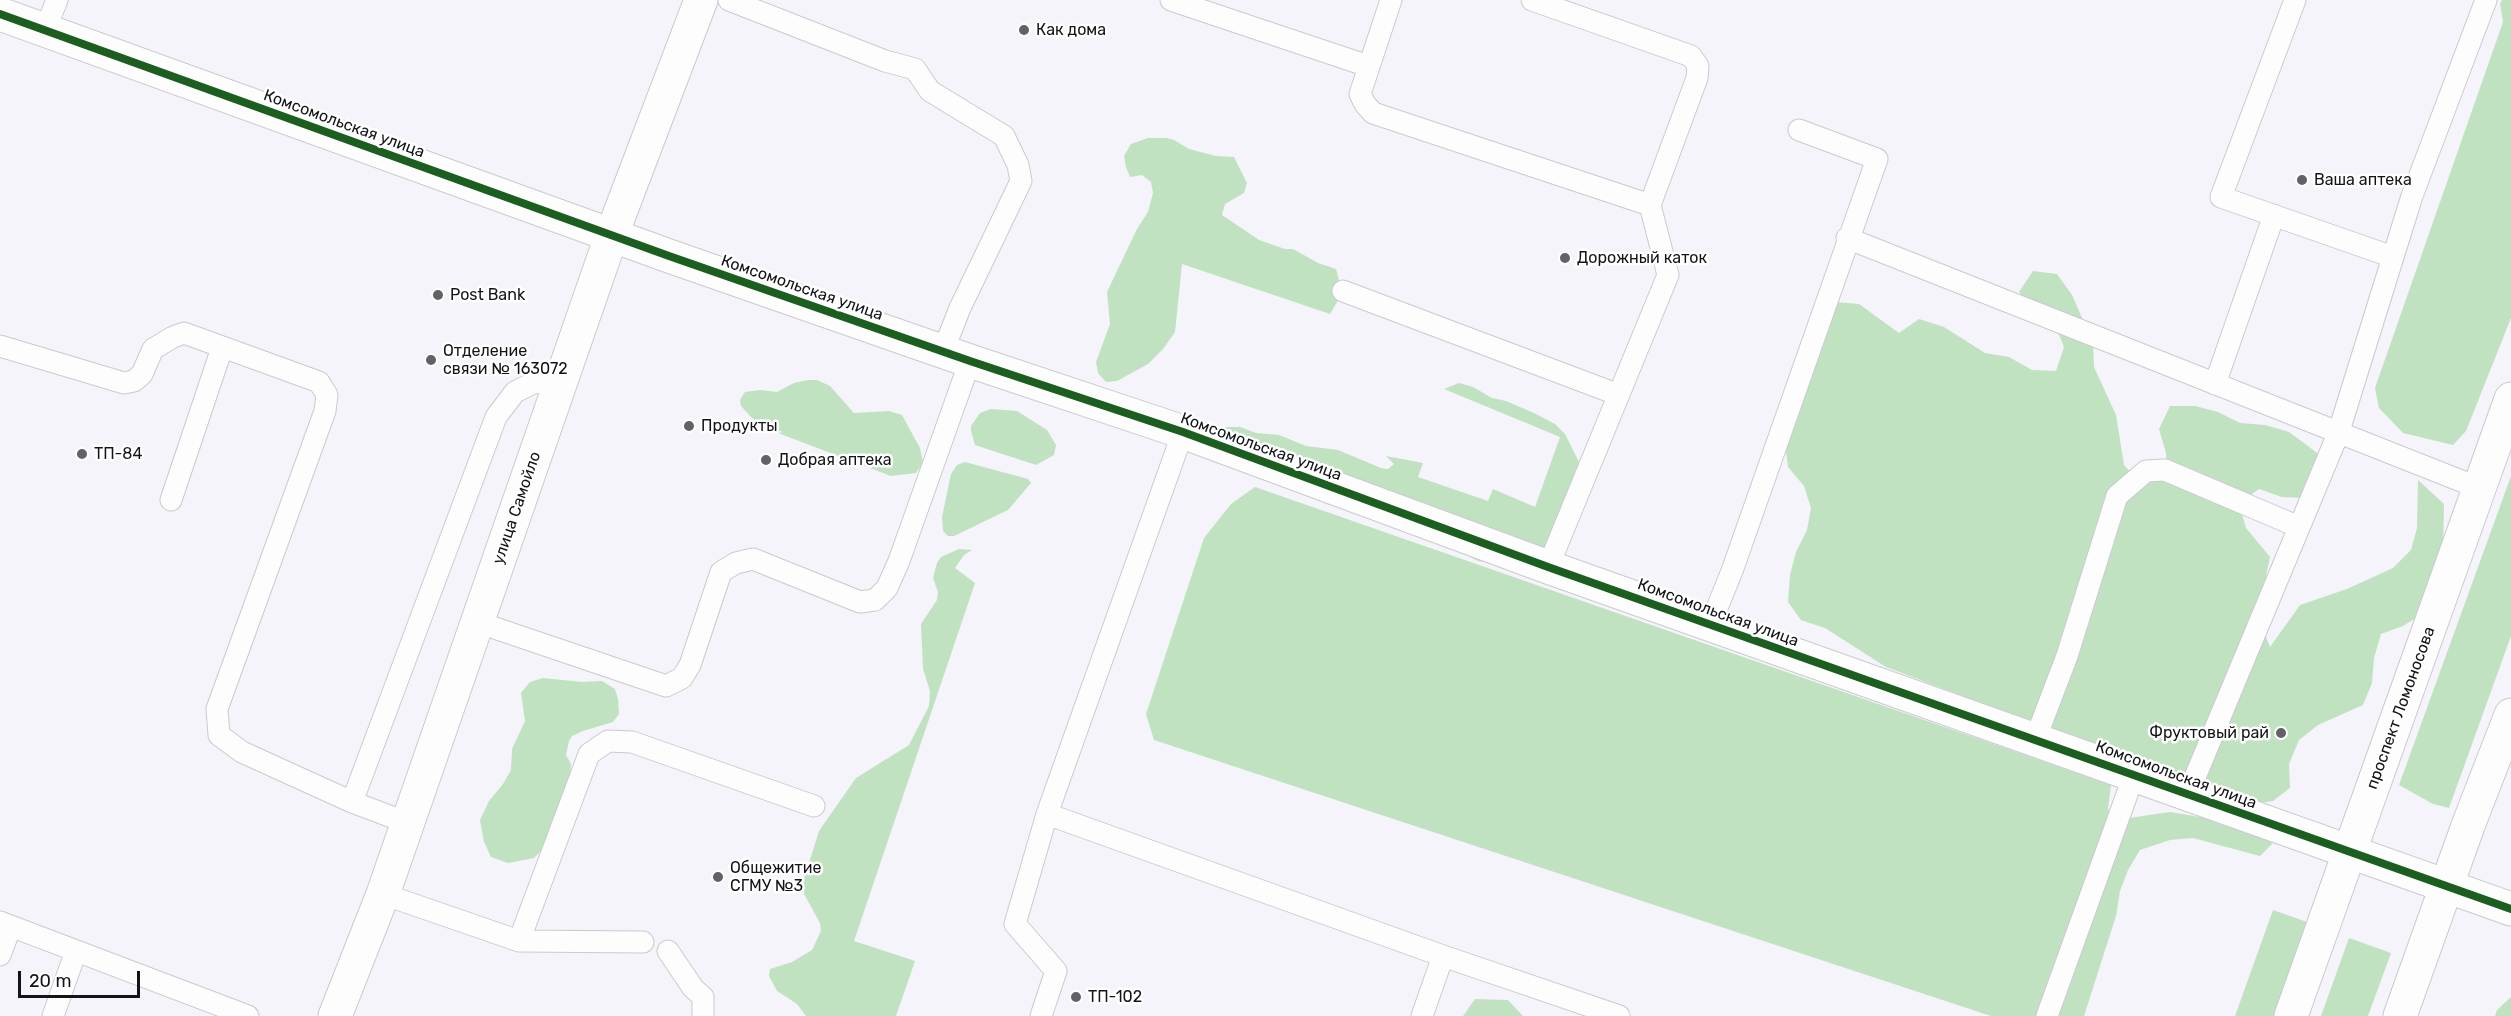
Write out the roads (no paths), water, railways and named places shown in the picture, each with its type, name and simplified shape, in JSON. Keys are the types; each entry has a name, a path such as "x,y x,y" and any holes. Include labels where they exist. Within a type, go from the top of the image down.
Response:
{"street":[{"name":"улица Самойло","path":"335,1016 383,894 612,234 700,0"},
{"name":"Комсомольская улица","path":"0,15 957,356 1183,432 1548,567 2511,909"},
{"name":"проспект Ломоносова","path":"2291,1016 2511,399"},
{"path":"2400,1016 2446,886 2511,715"}],"lane":[{"path":"45,30 57,0"},
{"path":"477,622 666,686 682,678 690,665 721,572 735,563 753,559 860,602 875,600 887,588 898,561 957,356 960,308 1021,181 1018,165 1004,136 930,91 915,69 885,61 729,0"},
{"path":"1171,0 1368,66"},
{"path":"1391,0 1360,94 1373,113 1650,205"},
{"path":"1532,0 1691,56 1698,66 1697,78 1650,205 1668,275 1548,567"},
{"path":"2295,0 2221,197 2393,257"},
{"path":"2188,794 2338,434 2393,257 2436,130 2486,0"},
{"path":"1710,624 1732,571 1847,238 1877,159 1799,130"},
{"path":"2215,384 2274,215"},
{"path":"1847,238 2479,488"},
{"path":"1343,291 1619,395"},
{"path":"0,346 124,383 134,381 142,374 153,349 184,333 319,382 327,395 325,411 217,709 219,735 242,752 352,802 408,824"},
{"path":"171,500 222,348"},
{"path":"352,802 496,417 515,392 533,383 562,381"},
{"path":"1041,1016 1056,971 1015,924 1047,814 1183,432"},
{"path":"2036,740 2067,656 2117,496 2146,471 2165,470 2299,527"},
{"path":"519,941 589,754 608,741 632,742 814,806"},
{"path":"2047,1016 2134,775"},
{"path":"1047,814 1443,956 1619,1016"},
{"path":"383,894 519,941 643,942"},
{"path":"0,955 5,924 240,1015"},
{"path":"53,1016 76,951"},
{"path":"668,951 693,988 703,997 703,1016"},
{"path":"1422,1016 1443,956"}],"place":[{"name":"Как дома","path":"1024,30"},
{"name":"Ваша аптека","path":"2302,180"},
{"name":"Дорожный каток","path":"1565,258"},
{"name":"Post Bank","path":"438,295"},
{"name":"Отделение связи № 163072","path":"431,360"},
{"name":"Продукты","path":"689,426"},
{"name":"ТП-84","path":"82,454"},
{"name":"Добрая аптека","path":"766,460"},
{"name":"Фруктовый рай","path":"2281,733"},
{"name":"Общежитие СГМУ №3","path":"718,877"},
{"name":"ТП-102","path":"1076,997"}]}
